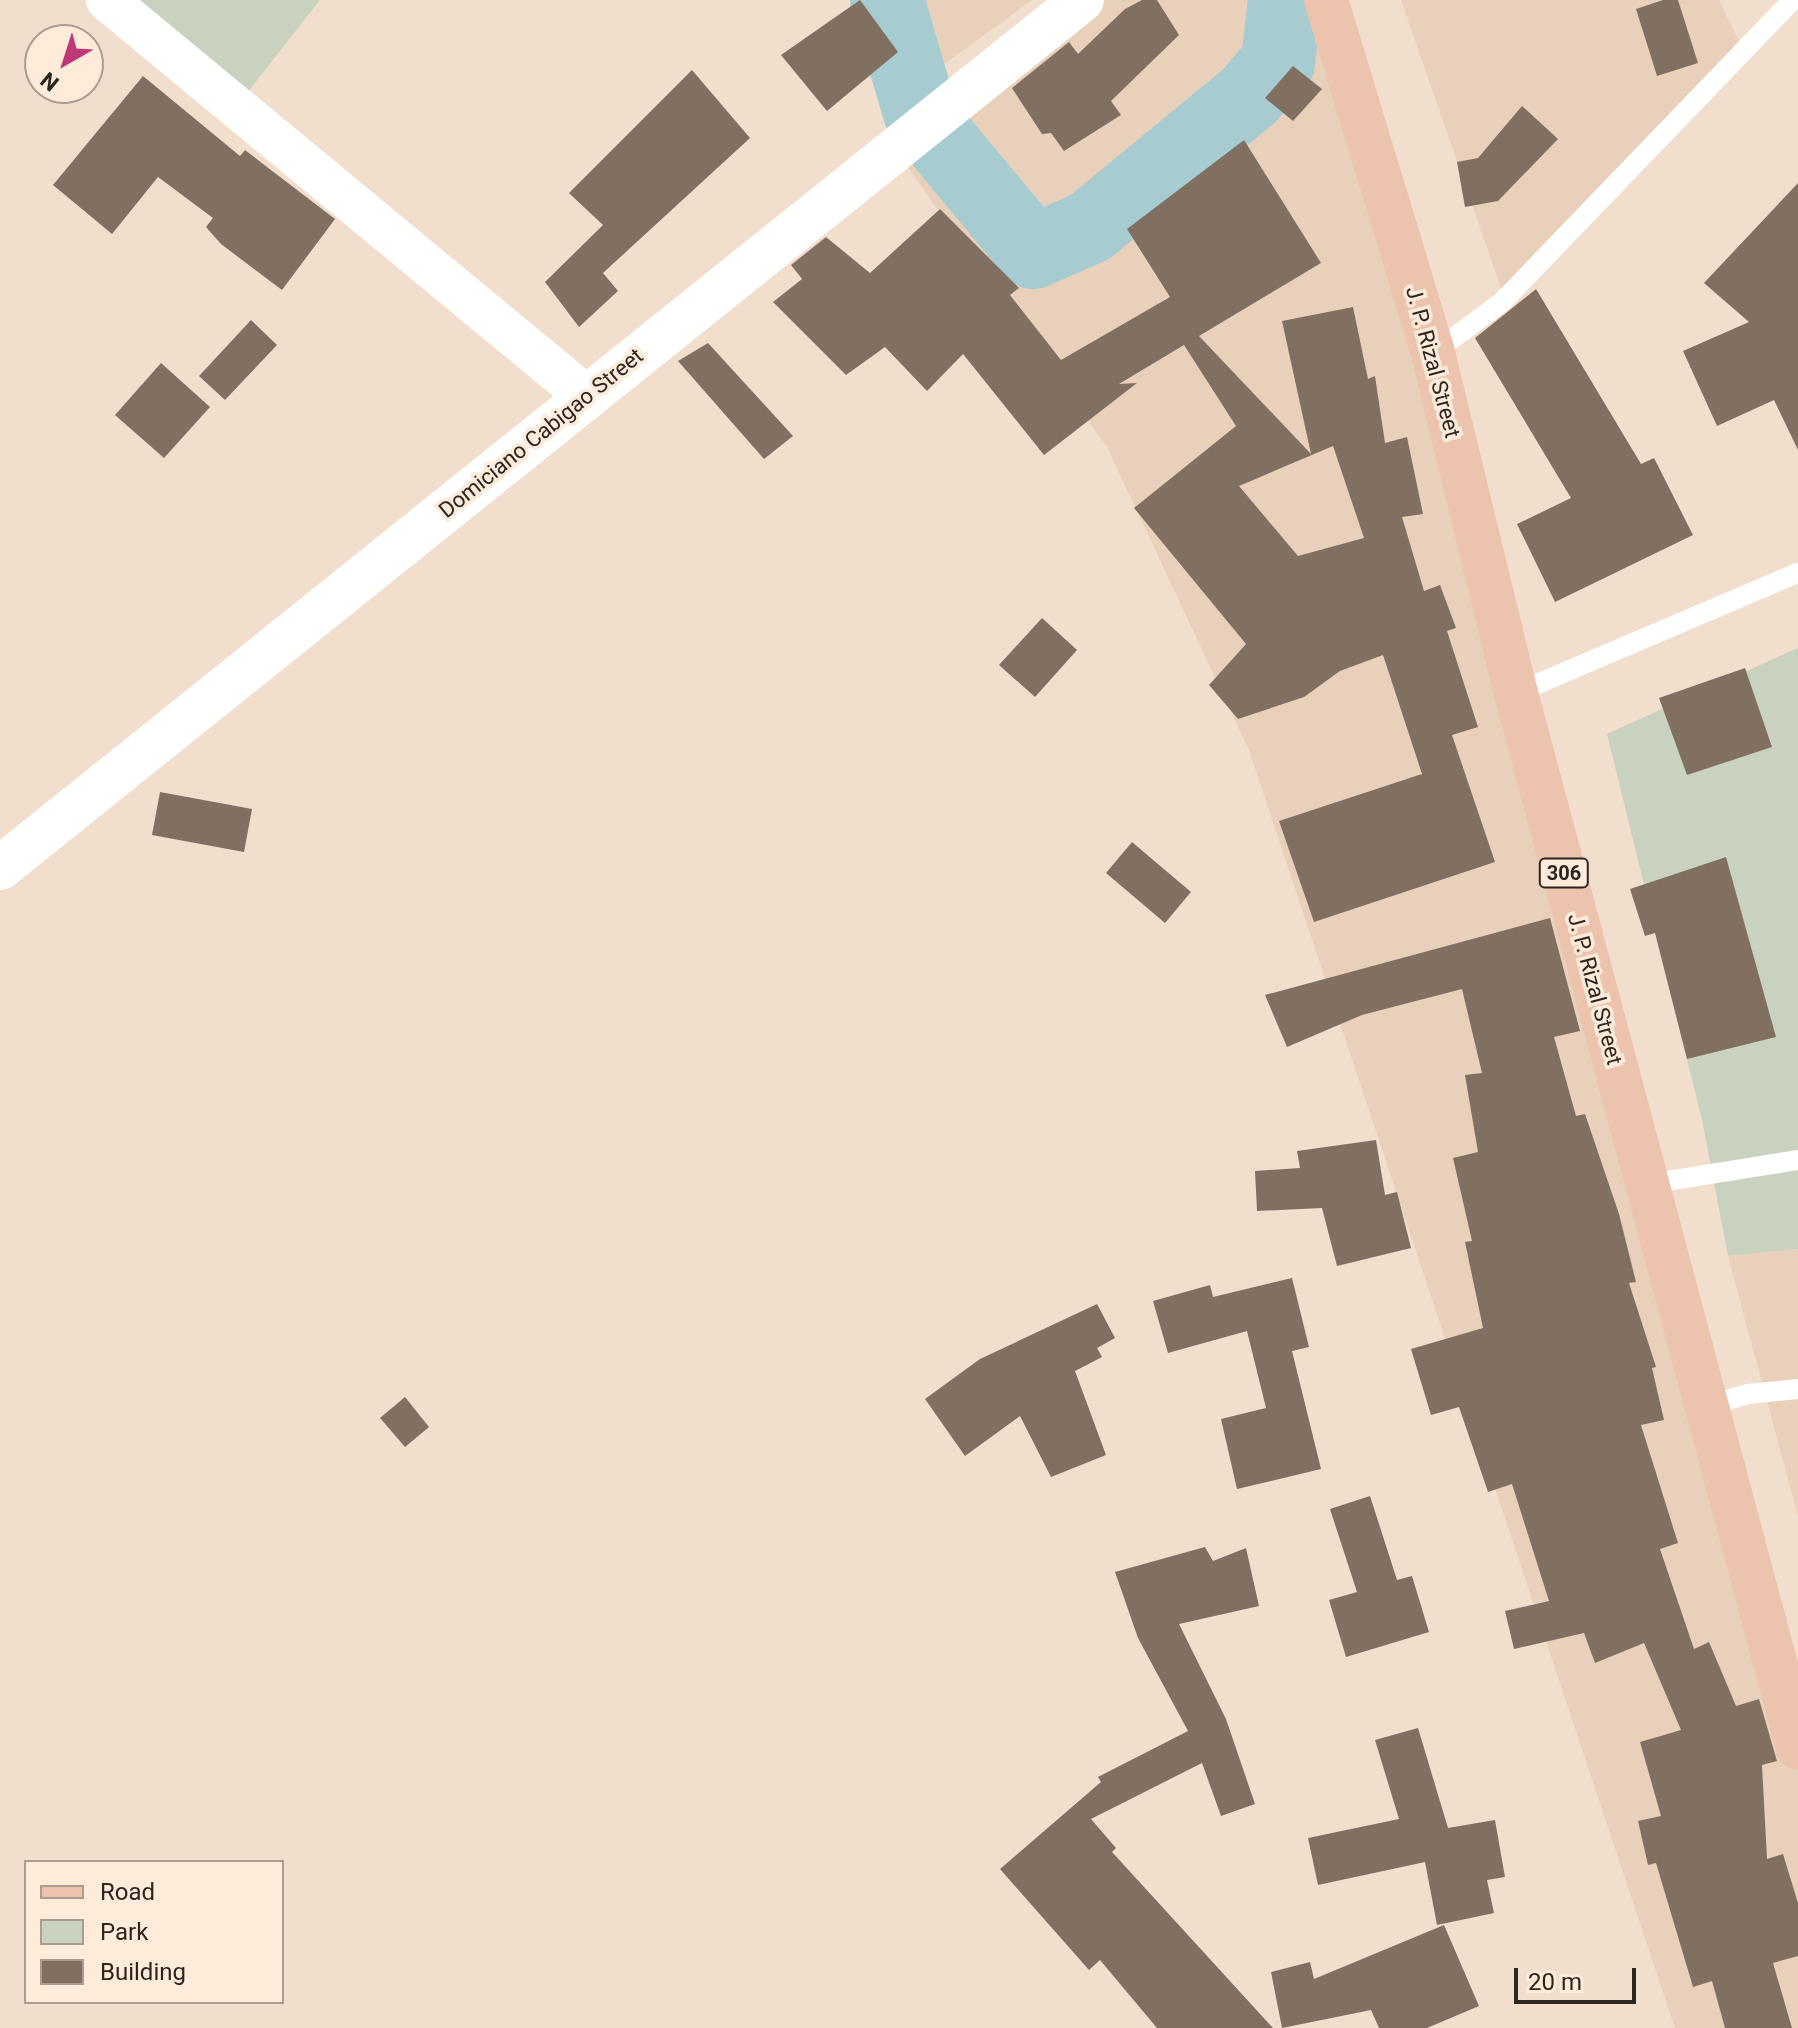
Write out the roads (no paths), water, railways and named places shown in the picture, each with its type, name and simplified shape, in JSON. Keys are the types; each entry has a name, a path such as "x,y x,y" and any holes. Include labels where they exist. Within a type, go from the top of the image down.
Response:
{"main road":[{"name":"J. P. Rizal Street","path":"1326,0 1433,353 1516,693 1798,1748"}],"street":[{"path":"107,0 587,397"},
{"name":"Domiciano Cabigao Street","path":"0,868 1082,0"}],"lane":[{"path":"1433,353 1502,302 1793,0"},
{"path":"1516,693 1798,573"},
{"path":"1648,1184 1798,1160"},
{"path":"1707,1406 1748,1394 1798,1389"}],"waterway":[{"path":"887,0 920,112"},
{"path":"944,145 1033,252 1090,227 1249,96 1278,62 1285,0"}]}
